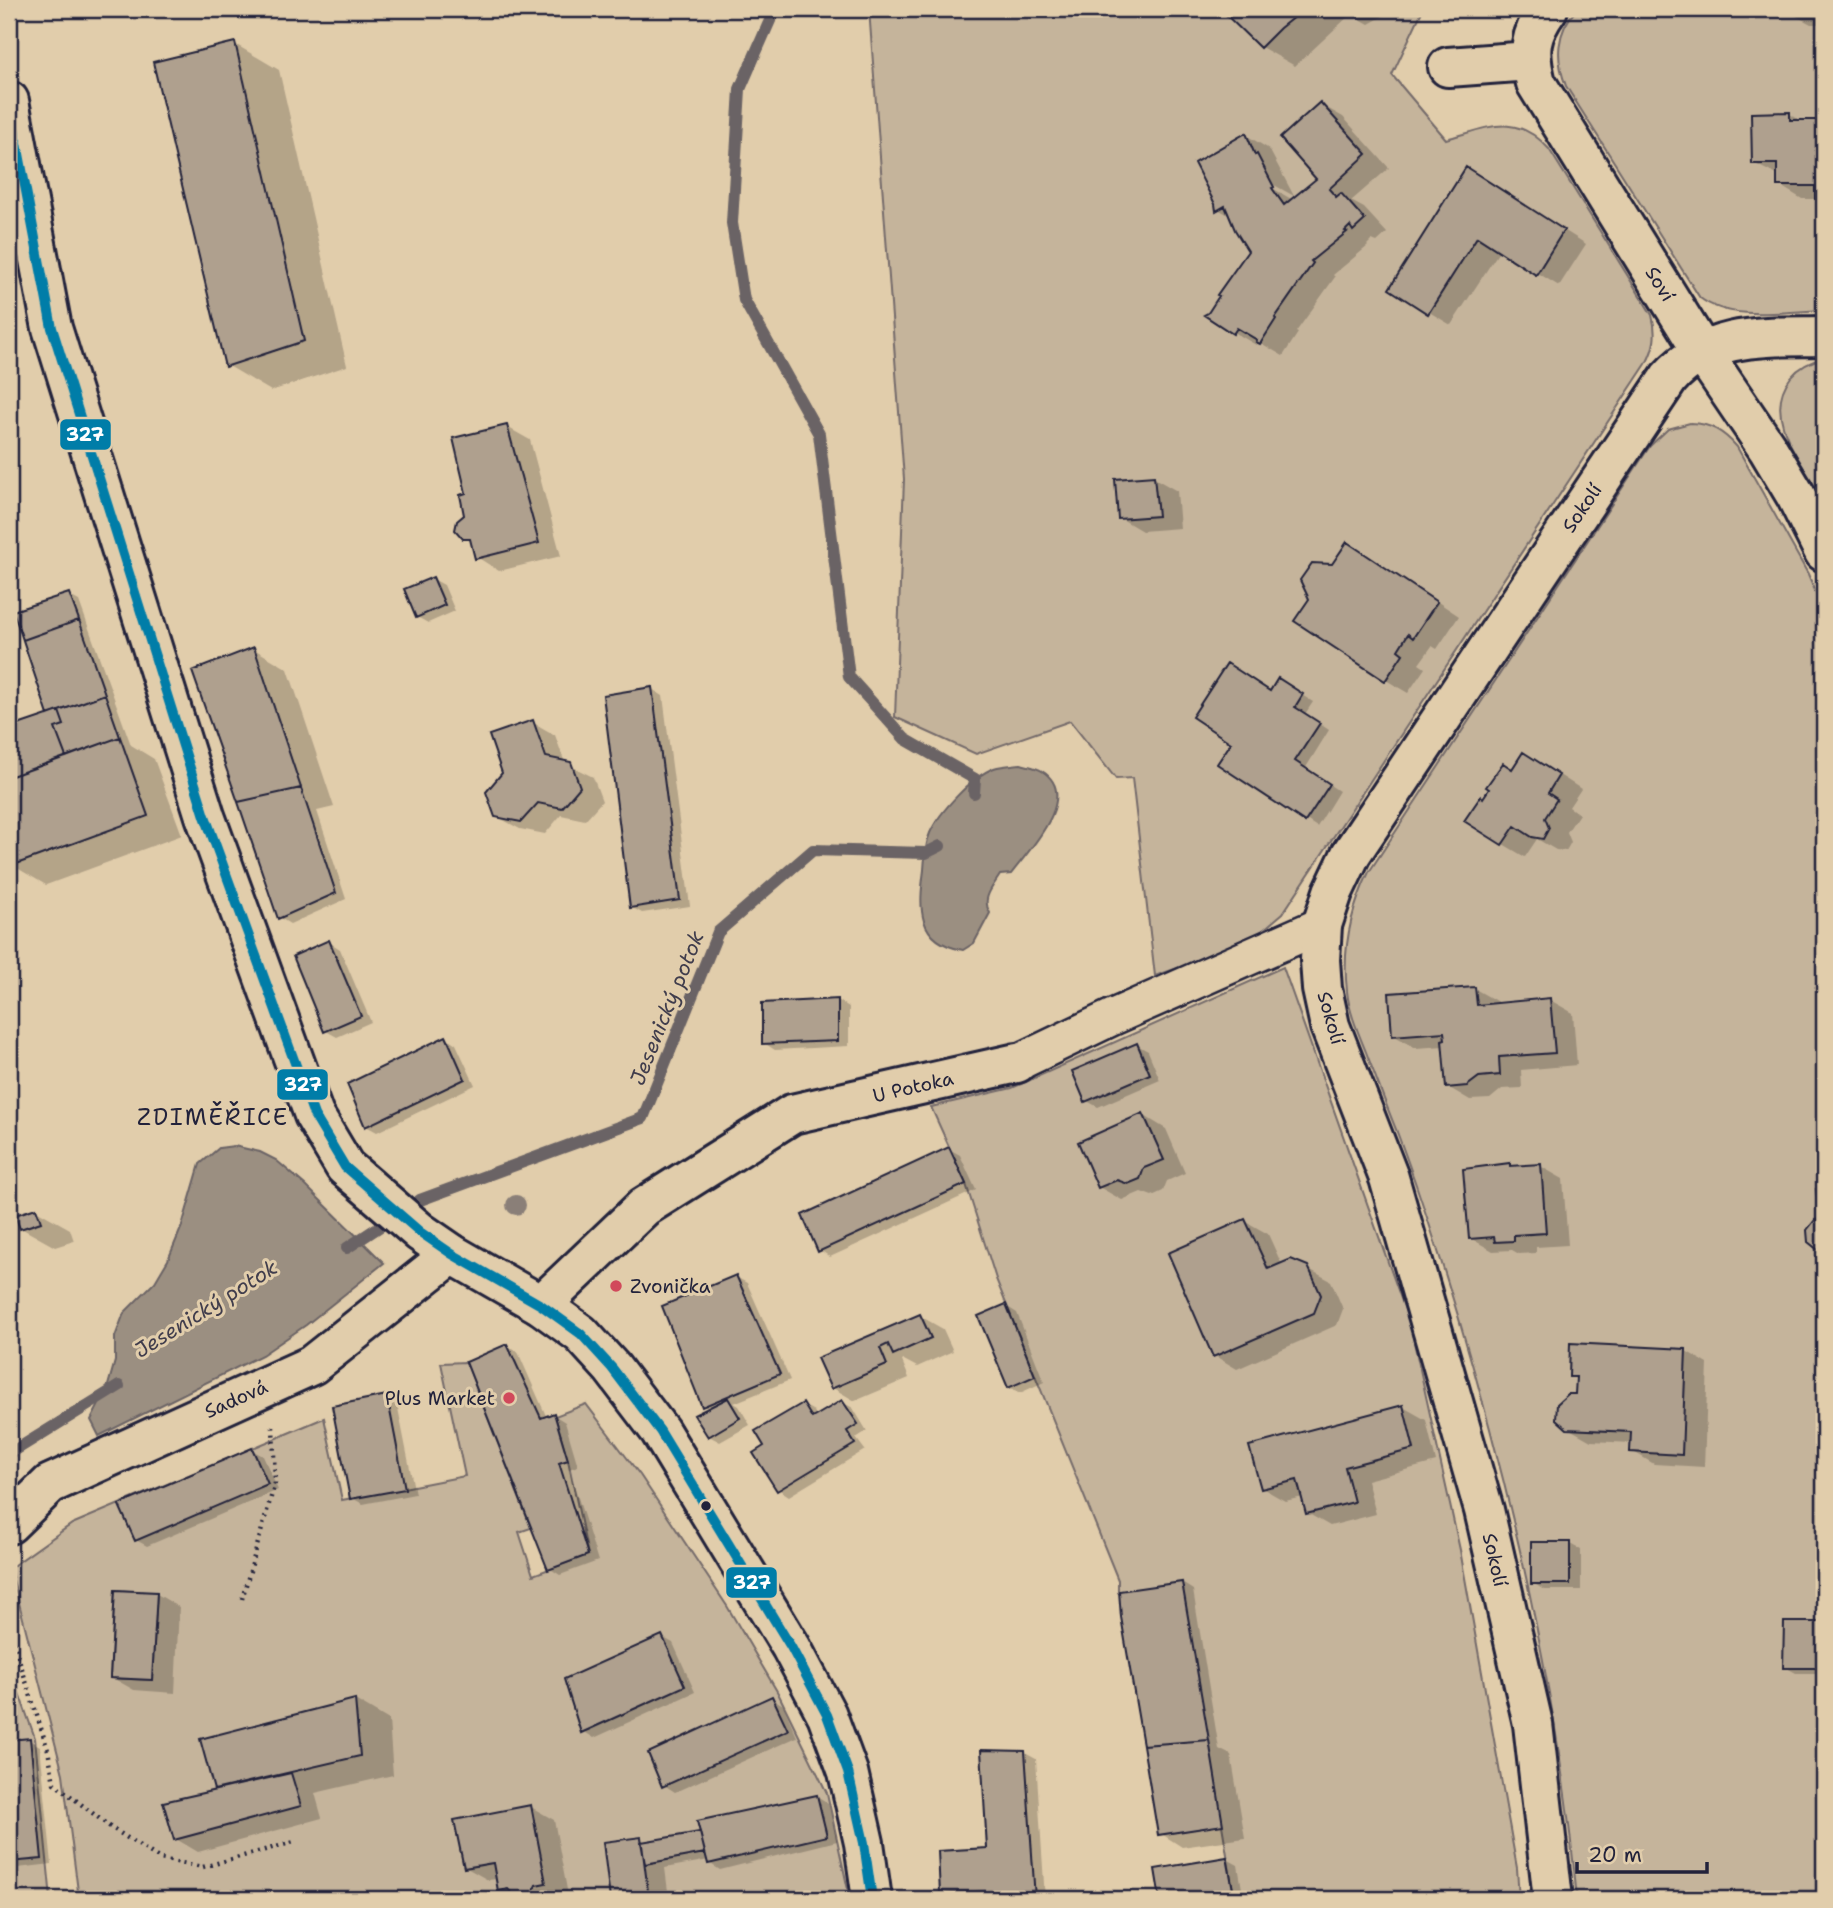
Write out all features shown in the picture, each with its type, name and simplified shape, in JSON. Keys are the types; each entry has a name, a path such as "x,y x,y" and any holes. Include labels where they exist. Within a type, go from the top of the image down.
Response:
{"street":[{"path":"1448,67 1530,61 1531,41 1548,9"},
{"name":"Soví","path":"1530,61 1536,83 1549,106 1703,353 1775,460 1824,552"},
{"path":"9,101 51,328 205,816 314,1115 345,1167 419,1232 541,1305 581,1334 612,1368 660,1431 791,1647 827,1716 848,1772 864,1843 872,1899"},
{"name":"Sokolí","path":"1553,1899 1533,1724 1487,1523 1389,1178 1330,1026 1322,989 1322,925 1333,892 1351,853 1669,378 1678,368 1703,353 1740,339 1824,336"},
{"name":"U Potoka","path":"541,1305 644,1207 792,1114 1017,1063 1322,925"},
{"name":"Sadová","path":"9,1524 50,1484 312,1365 452,1254"}],"path":[{"path":"242,1599 275,1483 272,1383"},
{"path":"9,1628 48,1750 54,1783 109,1826 160,1859 203,1867 294,1842"}],"shaded area":[{"path":"869,9 1423,9 1392,75 1446,139 1500,126 1513,126 1537,137 1549,149 1652,315 1654,340 1646,364 1283,913 1248,943 1155,976 1132,778 1116,779 1070,721 976,754 895,717 904,479"},
{"path":"1577,9 1824,9 1824,310 1743,313 1727,310 1700,298 1566,86 1559,56 1561,36"},
{"path":"1824,358 1824,502 1789,441 1780,408 1782,392 1791,377 1806,365"},
{"path":"1690,423 1716,429 1737,447 1808,574 1824,612 1824,1899 1577,1899 1547,1679 1499,1461 1437,1248 1354,1022 1347,991 1349,930 1357,900 1369,872 1650,446 1668,429"},
{"path":"1283,967 1410,1324 1460,1550 1517,1868 1519,1899 1234,1899 1237,1890 1233,1890 1181,1583 1118,1592 1118,1580 996,1279 966,1184 931,1107 1012,1088"},
{"path":"466,1362 531,1528 519,1532 533,1575 588,1555 568,1460 555,1416 586,1404 640,1475 727,1606 778,1693 827,1793 850,1899 79,1899 63,1774 10,1568 72,1524 324,1418 342,1500 465,1476 441,1363","holes":["115,1590 157,1593 152,1680 110,1678"]},
{"path":"9,1665 35,1738 51,1899 9,1899"}],"water":[{"path":"1021,764 1042,771 1053,782 1056,794 1054,809 1029,852 1011,874 1000,875 991,889 987,898 990,913 974,943 963,950 948,946 929,931 922,909 921,897 930,833 949,805 976,779 994,768"},
{"path":"234,1146 260,1152 276,1160 384,1263 306,1325 262,1355 99,1436 91,1420 107,1389 115,1361 115,1337 124,1313 155,1282 168,1260 182,1226 200,1164 219,1148"}],"building":[{"path":"1220,9 1304,9 1260,48"},
{"path":"235,42 304,341 225,367 153,62"},
{"path":"1320,102 1367,154 1329,189 1336,197 1341,193 1365,220 1353,231 1350,226 1345,231 1347,232 1311,261 1313,263 1260,344 1237,328 1233,334 1204,315 1208,313 1219,296 1217,295 1248,251 1225,206 1216,211 1194,163 1246,133 1255,155 1257,154 1274,187 1272,188 1284,205 1316,179 1280,138"},
{"path":"1790,112 1790,120 1824,120 1824,199 1815,199 1815,186 1777,186 1777,164 1752,164 1751,113"},
{"path":"1466,167 1564,230 1536,275 1477,237 1428,314 1389,289"},
{"path":"507,425 539,543 475,559 470,539 463,539 455,530 457,521 464,515 460,495 466,493 453,438"},
{"path":"1154,476 1158,516 1118,519 1115,479"},
{"path":"1347,542 1437,602 1413,638 1408,634 1398,650 1403,654 1385,681 1294,621 1309,599 1300,580 1312,563 1332,564"},
{"path":"433,577 445,605 416,618 404,589"},
{"path":"69,593 79,620 23,640 13,611"},
{"path":"79,620 105,694 48,715 23,640"},
{"path":"254,647 301,788 238,802 192,671"},
{"path":"1227,663 1270,691 1278,678 1303,694 1295,707 1320,723 1295,761 1330,784 1305,822 1217,764 1231,743 1192,717"},
{"path":"652,687 680,900 630,908 603,695"},
{"path":"105,694 120,737 66,757 55,728 64,725 59,711"},
{"path":"59,711 64,725 55,728 66,757 9,777 9,728"},
{"path":"533,720 546,757 571,762 580,787 562,808 538,803 521,822 495,817 486,792 502,773 489,735"},
{"path":"120,737 148,816 11,866 9,777"},
{"path":"1523,752 1559,775 1548,793 1557,799 1545,818 1549,828 1543,839 1532,837 1515,826 1502,845 1464,821 1481,796 1483,798 1489,789 1486,787 1503,763 1512,769"},
{"path":"301,788 336,893 278,919 238,802"},
{"path":"329,940 361,1016 324,1032 293,956"},
{"path":"1475,987 1477,1005 1550,998 1555,1053 1499,1057 1500,1075 1479,1077 1467,1086 1446,1088 1442,1040 1445,1039 1444,1032 1392,1036 1389,993"},
{"path":"838,999 838,1041 762,1044 762,1003"},
{"path":"446,1036 465,1079 365,1127 347,1084"},
{"path":"1137,1043 1150,1074 1085,1102 1072,1071"},
{"path":"1143,1113 1164,1160 1144,1168 1140,1179 1128,1184 1117,1180 1098,1188 1078,1142"},
{"path":"949,1147 966,1184 818,1252 802,1215"},
{"path":"1510,1163 1510,1166 1541,1164 1546,1233 1514,1235 1514,1241 1495,1242 1494,1237 1469,1239 1463,1169"},
{"path":"1824,1188 1824,1250 1818,1250 1808,1242 1807,1230 1815,1220 1820,1219 1816,1189"},
{"path":"36,1208 41,1222 20,1229 15,1215"},
{"path":"1245,1219 1268,1269 1291,1259 1308,1266 1321,1295 1314,1313 1213,1357 1168,1253"},
{"path":"736,1275 780,1374 702,1407 662,1306"},
{"path":"1006,1304 1035,1376 1008,1388 978,1316"},
{"path":"920,1314 931,1338 893,1355 888,1344 880,1348 887,1365 831,1389 817,1358"},
{"path":"1570,1343 1686,1349 1682,1455 1630,1452 1631,1432 1567,1429 1556,1419 1557,1404 1568,1394 1575,1394 1576,1377 1569,1377"},
{"path":"507,1344 541,1418 554,1413 568,1460 559,1463 588,1555 548,1570 466,1362"},
{"path":"387,1395 405,1489 350,1499 332,1406"},
{"path":"728,1398 740,1418 708,1437 694,1415"},
{"path":"842,1400 858,1424 847,1431 855,1444 777,1491 753,1453 764,1446 755,1431 803,1403 812,1418"},
{"path":"1403,1405 1414,1449 1345,1467 1354,1502 1306,1514 1297,1480 1261,1489 1249,1446"},
{"path":"252,1448 268,1484 135,1541 119,1505"},
{"path":"1531,1542 1570,1542 1570,1584 1531,1584"},
{"path":"1182,1582 1209,1740 1143,1745 1119,1591"},
{"path":"115,1590 157,1592 152,1680 110,1678"},
{"path":"1784,1622 1824,1622 1824,1668 1783,1668"},
{"path":"662,1635 685,1686 581,1733 564,1679"},
{"path":"772,1696 788,1730 662,1787 648,1753"},
{"path":"355,1699 360,1756 214,1790 200,1739"},
{"path":"30,1738 42,1859 9,1862 9,1740"},
{"path":"1209,1740 1223,1825 1158,1835 1143,1745"},
{"path":"981,1750 1025,1751 1035,1899 990,1899 990,1891 940,1894 938,1851 987,1848"},
{"path":"291,1773 301,1806 174,1840 163,1802"},
{"path":"817,1795 827,1836 708,1864 697,1821"},
{"path":"531,1805 546,1883 536,1885 531,1896 516,1898 508,1889 498,1891 493,1863 464,1868 454,1820"},
{"path":"700,1832 705,1853 645,1864 641,1842"},
{"path":"641,1837 649,1899 610,1899 603,1842"},
{"path":"1227,1857 1233,1890 1237,1889 1234,1899 1160,1899 1155,1869"}],"waterway":[{"name":"Jesenický potok","path":"775,9 740,89 732,223 744,300 819,434 849,677 905,739 975,779 974,793"},
{"name":"Jesenický potok","path":"347,1248 420,1200 643,1118 718,932 813,850 926,853 940,846"},
{"name":"Jesenický potok","path":"9,1454 119,1386"}],"transit line":[{"name":"327","path":"9,101 52,328 205,816 314,1115 345,1167 420,1232 452,1254 541,1305 581,1334 612,1368 660,1431 791,1647 827,1715 848,1772 864,1843 872,1899"}],"place":[{"name":"Zvonička","path":"616,1286"},
{"name":"Plus Market","path":"509,1398"}],"district":[{"name":"ZDIMĚŘICE","path":"213,1117"}]}
